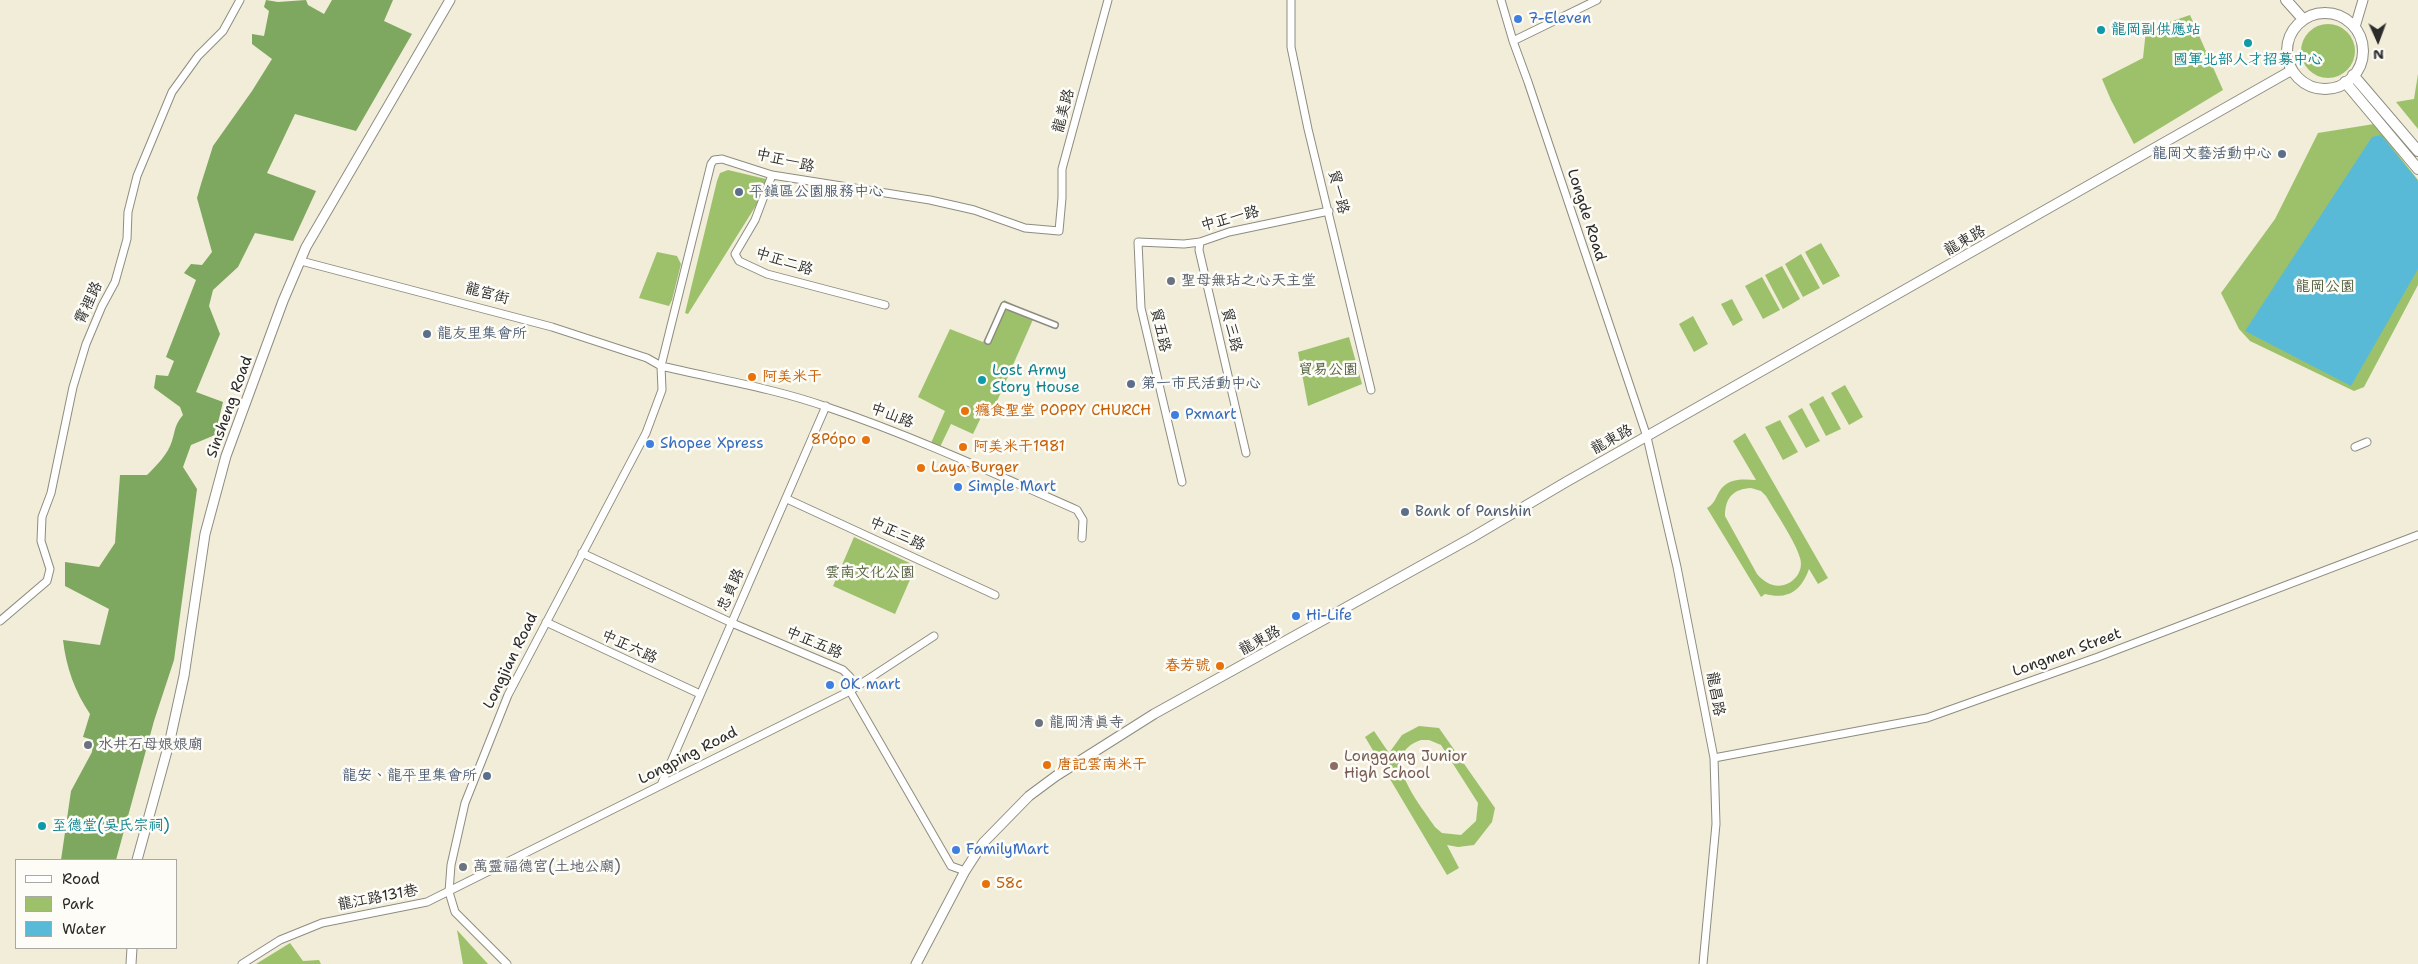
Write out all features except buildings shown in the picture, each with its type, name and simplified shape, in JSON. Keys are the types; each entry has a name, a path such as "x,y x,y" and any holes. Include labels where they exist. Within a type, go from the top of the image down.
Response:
{"main road":[{"path":"2286,0 2303,19"},
{"path":"2323,12 2344,17 2355,27 2362,42 2362,52 2361,62 2354,76 2334,88 2322,89 2308,85 2292,70 2287,58 2289,38 2303,19 2323,12"},
{"path":"2354,76 2418,151"},
{"path":"2345,82 2418,169"}],"street":[{"name":"霄裡路","path":"0,621 47,581 50,569 41,541 42,517 51,493 72,387 86,344 117,273 127,239 128,212 137,176 172,92 198,56 223,31 240,0"},
{"name":"Sinsheng Road","path":"137,859 170,740 184,676 205,534 226,456 283,301 306,247 450,0"},
{"name":"龍美路","path":"1058,231 1062,198 1062,169 1108,0"},
{"name":"貿一路","path":"1290,0 1291,47 1308,129 1329,211 1353,324 1371,390"},
{"name":"Longde Road","path":"1501,0 1513,41 1647,437"},
{"path":"1513,41 1597,0"},
{"path":"2355,27 2362,0"},
{"name":"龍東路","path":"916,964 964,871 983,843 1029,796 1085,756 1154,714 1393,582 2292,70"},
{"name":"中正一路","path":"661,366 711,164 714,160 722,159 772,175 930,200 974,210 1025,228 1058,231"},
{"name":"中正二路","path":"772,175 755,220 735,254 739,261 767,274 885,304"},
{"name":"中正一路","path":"1138,242 1184,244 1200,242 1229,232 1329,211"},
{"name":"貿五路","path":"1138,242 1141,308 1182,482"},
{"name":"貿三路","path":"1200,242 1199,250 1210,301 1246,453"},
{"name":"龍宮街","path":"301,262 425,292 552,327 647,358 661,366"},
{"path":"988,341 1004,305 1055,326"},
{"name":"中山路","path":"661,366 826,406 936,448 1077,510 1083,520 1082,538"},
{"name":"Longjian Road","path":"507,964 455,912 450,892 451,865 465,803 508,694 646,433 662,390 661,366"},
{"name":"忠貞路","path":"661,785 826,406"},
{"name":"龍昌路","path":"1647,437 1677,567 1714,758 1716,824 1703,962"},
{"path":"2355,447 2368,442"},
{"name":"中正三路","path":"787,498 995,594"},
{"name":"Longmen Street","path":"1714,758 1927,718 2098,658 2418,536"},
{"name":"中正五路","path":"582,553 732,622 843,670 850,677 850,691 951,866 964,871"},
{"name":"中正六路","path":"546,622 700,694"},
{"name":"Longping Road","path":"450,892 850,691 934,636"},
{"name":"龍江路131巷","path":"242,964 280,940 322,923 427,902 450,892"},
{"path":"131,964 132,949"}],"green space":[{"path":"266,0 278,2 306,0 308,5 324,14 332,0 393,0 384,21 412,34 356,131 295,114 267,173 316,191 293,241 255,233 238,267 213,290 209,306 220,334 196,392 223,402 215,435 191,445 183,467 197,489 174,660 154,721 116,859 61,859 71,791 92,752 93,740 83,737 90,714 72,679 66,660 63,640 100,645 109,609 65,586 65,562 99,567 115,543 120,475 147,475 168,450 177,425 183,415 180,407 154,388 156,375 168,376 174,361 166,357 196,280 184,273 191,264 202,265 212,252 197,198 213,146 272,59 252,44 252,34 264,36 269,11 264,7"},
{"path":"2190,15 2223,90 2134,144 2102,79 2143,58 2146,30"},
{"path":"2328,24 2338,26 2347,32 2353,41 2355,51 2353,61 2347,70 2338,76 2328,78 2318,76 2309,70 2303,61 2301,51 2303,41 2309,32 2318,26"},
{"path":"2418,74 2418,129 2396,102 2414,99"},
{"name":"龍岡公園","path":"2374,124 2418,180 2418,285 2364,387 2354,391 2250,341 2239,329 2221,293 2275,219 2318,133"},
{"path":"728,170 766,179 767,188 688,314 685,313 717,181 720,173"},
{"path":"1821,243 1840,276 1823,285 1805,252"},
{"path":"657,252 677,256 681,264 669,306 639,298"},
{"path":"1801,254 1820,288 1803,297 1785,264"},
{"path":"1782,266 1800,299 1783,309 1765,275"},
{"path":"1762,277 1780,310 1763,319 1745,286"},
{"path":"1732,299 1743,320 1733,326 1721,304"},
{"path":"1004,300 1035,315 994,408 987,405 973,434 951,424 940,447 931,443 945,411 918,397 950,329 983,342"},
{"path":"1693,316 1708,344 1694,352 1679,324"},
{"name":"貿易公園","path":"1349,337 1362,384 1308,406 1298,352"},
{"path":"1845,385 1863,417 1849,425 1831,393"},
{"path":"1823,396 1841,429 1826,436 1809,404"},
{"path":"1802,408 1820,441 1806,448 1788,416"},
{"path":"1780,420 1798,452 1783,460 1765,427"},
{"path":"1745,433 1828,578 1818,584 1809,569 1802,583 1793,592 1780,596 1765,594 1761,597 1707,508 1713,503 1722,487 1726,484 1740,480 1756,480 1733,441","holes":["1751,488 1761,491 1766,496 1795,544 1801,562 1798,575 1784,585 1776,586 1769,584 1757,574 1725,516 1725,509 1729,499 1735,492"]},
{"name":"雲南文化公園","path":"854,537 916,566 895,614 833,586"},
{"path":"1419,726 1439,728 1495,808 1492,822 1474,845 1458,847 1447,845 1459,868 1447,875 1365,737 1374,731 1389,753 1402,735","holes":["1421,740 1429,740 1441,745 1478,803 1476,821 1461,835 1442,833 1435,827 1406,781 1402,768 1402,757 1408,747"]},
{"path":"457,930 488,964 463,964"},
{"path":"290,943 303,961 319,960 321,964 256,964"}],"water":[{"name":"龍岡公園","path":"2381,135 2418,181 2418,269 2351,386 2245,331 2372,137"}],"place":[{"name":"7-Eleven","path":"1518,19"},
{"name":"龍岡副供應站","path":"2101,30"},
{"name":"國軍北部人才招募中心","path":"2248,43"},
{"name":"龍岡文藝活動中心","path":"2282,154"},
{"name":"平鎮區公園服務中心","path":"739,192"},
{"name":"聖母無玷之心天主堂","path":"1171,281"},
{"name":"龍友里集會所","path":"427,334"},
{"name":"阿美米干","path":"752,377"},
{"name":"Lost Army Story House","path":"982,380"},
{"name":"第一市民活動中心","path":"1131,384"},
{"name":"癮食聖堂 POPPY CHURCH","path":"965,411"},
{"name":"Pxmart","path":"1175,415"},
{"name":"8Pópo","path":"866,440"},
{"name":"Shopee Xpress","path":"650,444"},
{"name":"阿美米干1981","path":"963,447"},
{"name":"Laya Burger","path":"921,468"},
{"name":"Simple Mart","path":"958,487"},
{"name":"Bank of Panshin","path":"1405,512"},
{"name":"Hi-Life","path":"1296,616"},
{"name":"春芳號","path":"1220,666"},
{"name":"OK mart","path":"830,685"},
{"name":"龍岡清真寺","path":"1039,723"},
{"name":"水井石母娘娘廟","path":"88,745"},
{"name":"唐記雲南米干","path":"1047,765"},
{"name":"Longgang Junior High School","path":"1334,766"},
{"name":"龍安、龍平里集會所","path":"487,776"},
{"name":"至德堂(吳氏宗祠)","path":"42,826"},
{"name":"FamilyMart","path":"956,850"},
{"name":"萬靈福德宮(土地公廟)","path":"463,867"},
{"name":"58c","path":"986,884"}]}
